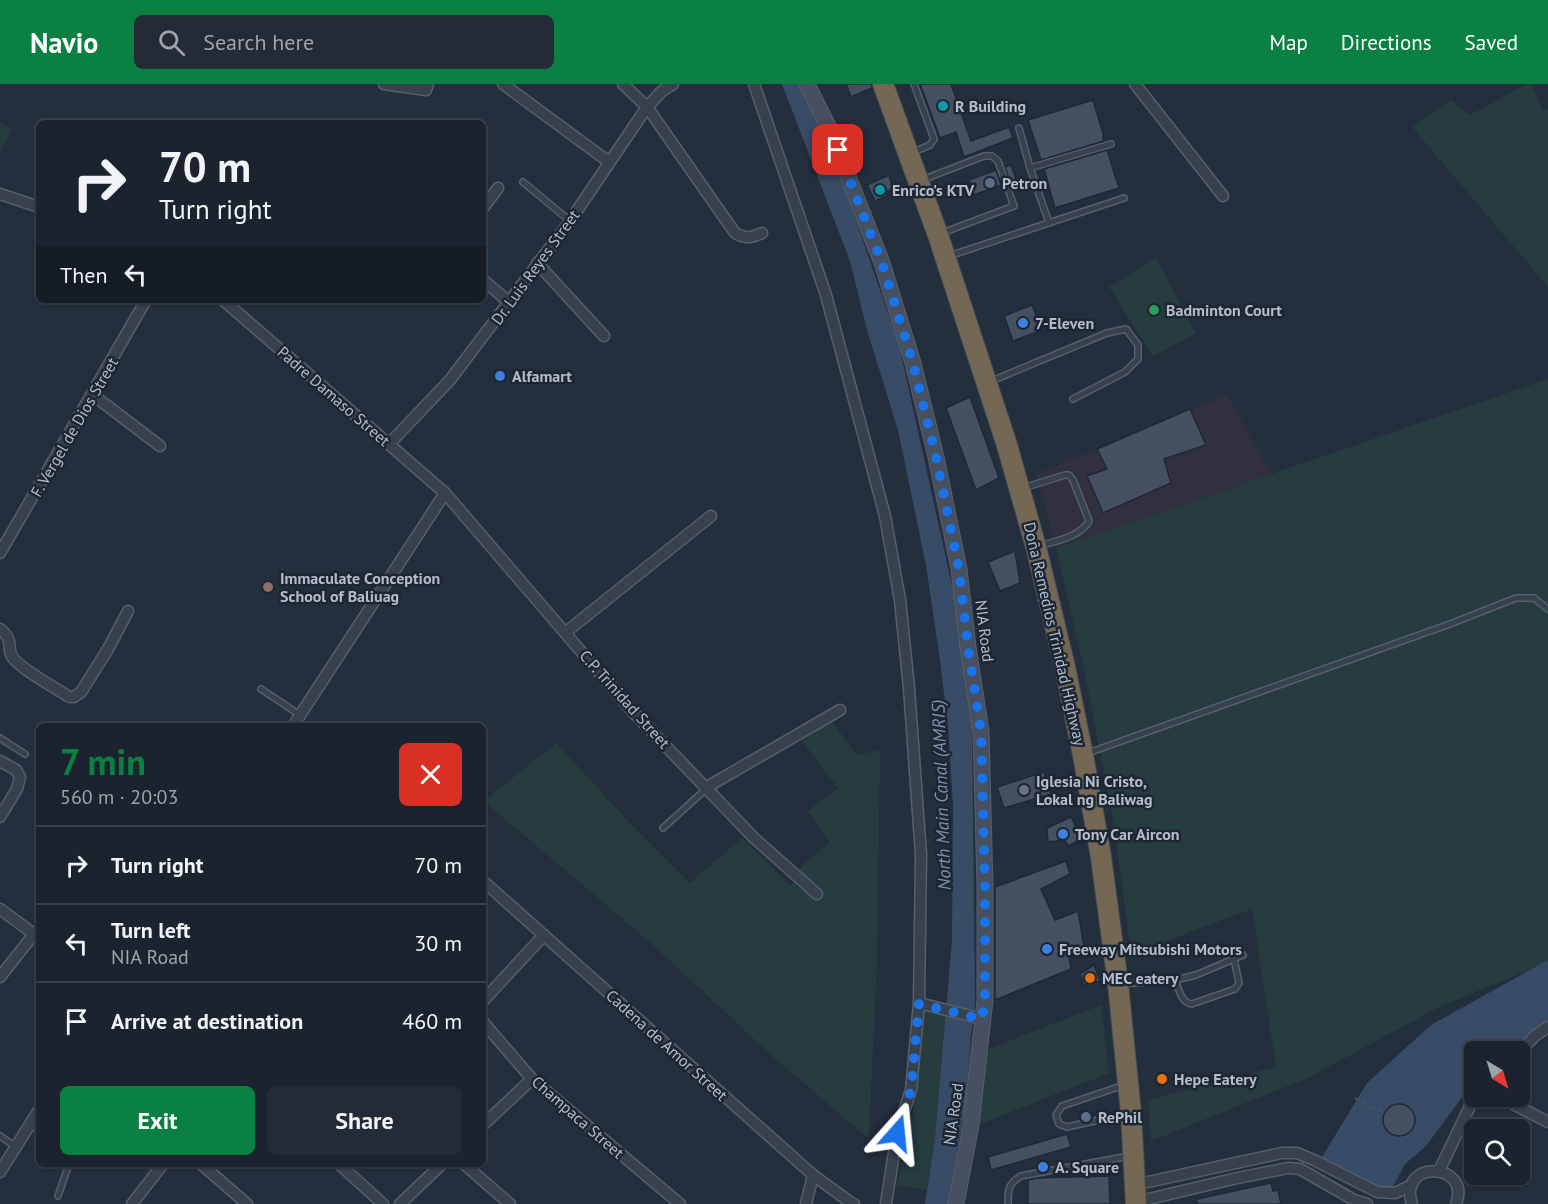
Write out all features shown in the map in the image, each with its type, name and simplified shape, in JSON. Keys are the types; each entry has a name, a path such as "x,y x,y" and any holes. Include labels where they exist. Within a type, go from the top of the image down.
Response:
{"highway":[{"name":"Doña Remedios Trinidad Highway","path":"883,84 938,235 988,383 1036,547 1065,667 1101,857 1118,984 1131,1113 1136,1197"}],"street":[{"path":"384,84 426,90 428,84"},
{"path":"503,84 609,162"},
{"path":"623,84 647,108 735,233 750,238 762,233"},
{"name":"Dr. Luis Reyes Street","path":"389,444 450,380 570,221 660,88 673,84"},
{"path":"754,84 826,295 885,516 900,600 921,855 919,1004 911,1090 897,1133 886,1204"},
{"name":"NIA Road","path":"807,84 834,139 882,263 913,363 936,457 959,569 981,731 985,1000 978,1018 971,1125 956,1204"},
{"path":"1135,84 1223,196"},
{"path":"486,204 498,188"},
{"path":"0,194 36,206"},
{"path":"537,263 604,336"},
{"path":"486,282 510,302"},
{"name":"F. Vergel de Dios Street","path":"0,553 144,303"},
{"name":"Padre Damaso Street","path":"226,303 445,493"},
{"path":"93,394 160,446"},
{"path":"295,723 445,493"},
{"name":"C.P. Trinidad Street","path":"445,493 633,712 754,838 817,894"},
{"path":"566,632 711,516"},
{"path":"0,629 7,634 12,657 69,697 74,697 81,692 128,611"},
{"path":"707,788 840,710"},
{"path":"0,761 16,770 20,777 17,789 0,817"},
{"name":"Cadena de Amor Street","path":"486,884 813,1175 855,1204"},
{"path":"0,909 36,935"},
{"path":"486,998 544,935"},
{"path":"0,976 36,937"},
{"path":"919,1004 978,1018"},
{"name":"Champaca Street","path":"486,1025 532,1079 680,1204"},
{"path":"1530,1041 1548,1027"},
{"path":"486,1122 532,1079"},
{"path":"1439,1171 1470,1107"},
{"path":"1519,1107 1548,1122"},
{"path":"0,1172 15,1146 34,1128"},
{"path":"1136,1197 1282,1152 1297,1153 1314,1160 1377,1192 1395,1193 1412,1185"},
{"path":"132,1204 161,1167"},
{"path":"204,1167 244,1203"},
{"path":"342,1167 383,1204"},
{"path":"400,1204 439,1167"},
{"path":"467,1167 510,1204"},
{"path":"1136,1197 1288,1167 1300,1169 1354,1200 1367,1204"},
{"path":"1412,1204 1410,1193 1412,1185 1416,1178 1431,1170 1446,1173 1452,1178 1458,1192 1458,1204"},
{"path":"806,1204 813,1175"}],"lane":[{"path":"908,155 930,145 933,139 914,84"},
{"path":"1019,128 1049,223"},
{"path":"1030,168 1111,144"},
{"path":"918,181 984,156 992,156 998,161 1014,206 938,235"},
{"path":"523,182 570,221"},
{"path":"945,257 1124,198"},
{"path":"988,383 1107,333 1126,329 1138,345 1138,359 1125,372 1073,399"},
{"path":"1019,489 1069,475 1089,521 1077,533 1036,547"},
{"path":"1083,755 1439,628 1516,598 1534,598 1548,609"},
{"path":"261,689 300,715"},
{"path":"0,738 25,754"},
{"path":"663,828 707,788"},
{"path":"1118,984 1175,980 1196,975 1243,955"},
{"path":"1175,980 1184,1001 1188,1004 1235,989 1239,983 1234,959"},
{"path":"1128,1084 1062,1106 1056,1115 1059,1124 1067,1128 1131,1113"},
{"path":"0,1136 15,1146"},
{"path":"1008,1204 1008,1190 1012,1181 1021,1176 1133,1155"},
{"path":"58,1196 68,1167"}],"path":[{"path":"1355,1098 1385,1113"}],"shaded area":[{"path":"1227,395 1271,474 1056,548 1036,474"}],"green space":[{"path":"1527,84 1532,84 1543,111 1548,109 1548,287 1412,127 1451,100 1470,115"},
{"path":"0,123 12,129 0,155"},
{"name":"Badminton Court","path":"1156,258 1196,333 1153,356 1109,287"},
{"path":"1548,379 1548,962 1437,1008 1308,1078 1151,1141 1148,1100 1276,1067 1252,909 1131,954 1113,818 1084,669 1056,548"},
{"path":"832,721 856,755 880,750 877,959 869,1139 770,1054 653,945 486,803 486,799 556,743 629,822 690,883 742,838 791,886 801,867 830,842 808,811 838,788 802,741"},
{"path":"1101,1005 1109,1073 978,1125 986,1050"},
{"path":"923,1010 946,1015 935,1138 927,1190 897,1185 916,1093"}],"water":[{"name":"North Main Canal (AMRIS)","path":"782,84 801,84 834,157 899,345 955,599 972,723 975,1005 966,1101 949,1204 925,1204 935,1138 952,940 953,804 948,726 926,565 898,430 867,330 850,261"},
{"path":"1548,960 1548,1020 1521,1041 1464,1041 1464,1095 1426,1146 1405,1164 1390,1192 1372,1187 1322,1157 1367,1083 1431,1025"}],"building":[{"path":"846,84 871,84 872,88 851,97"},
{"name":"R Building","path":"920,84 951,84 971,141 1009,127 1013,138 964,157 956,132 940,138"},
{"path":"1093,100 1104,141 1041,160 1028,120"},
{"path":"1107,150 1119,188 1055,208 1044,169"},
{"path":"1011,165 1016,179 1010,182 1005,167"},
{"path":"996,170 1001,185 974,195 969,180"},
{"name":"Enrico's KTV","path":"889,175 893,189 887,191 887,196 875,201 867,185"},
{"name":"7-Eleven","path":"1032,305 1042,330 1013,341 1004,316"},
{"path":"970,397 999,478 976,490 946,408"},
{"path":"1190,409 1206,445 1164,459 1171,483 1103,513 1087,476 1107,469 1097,449"},
{"path":"1015,551 1020,583 1000,591 988,562"},
{"name":"Iglesia Ni Cristo, Lokal ng Baliwag","path":"1044,772 1051,794 1004,808 997,787"},
{"name":"Tony Car Aircon","path":"1071,817 1082,839 1068,846 1065,840 1048,842 1047,828"},
{"path":"1066,861 1070,874 1041,889 1055,920 1078,911 1085,952 1069,954 1071,969 995,1000 995,887"},
{"name":"MEC eatery","path":"1094,965 1100,981 1084,985 1080,974"},
{"name":"Hepe Eatery","path":"1157,1072 1168,1074 1166,1085 1157,1086"},
{"path":"1399,1104 1410,1109 1415,1120 1410,1131 1399,1136 1388,1131 1383,1120 1388,1109"},
{"path":"1067,1134 1071,1147 991,1170 988,1157"},
{"path":"1109,1176 1110,1204 1028,1204 1028,1180"},
{"path":"1271,1183 1273,1191 1278,1190 1281,1204 1197,1204 1197,1199"}],"place":[{"name":"R Building","path":"943,106"},
{"name":"Petron","path":"990,183"},
{"name":"Enrico's KTV","path":"880,190"},
{"name":"Badminton Court","path":"1154,310"},
{"name":"7-Eleven","path":"1023,323"},
{"name":"Alfamart","path":"500,376"},
{"name":"Immaculate Conception School of Baliuag","path":"268,587"},
{"name":"Iglesia Ni Cristo, Lokal ng Baliwag","path":"1024,790"},
{"name":"Tony Car Aircon","path":"1063,834"},
{"name":"Freeway Mitsubishi Motors","path":"1047,949"},
{"name":"MEC eatery","path":"1090,978"},
{"name":"Hepe Eatery","path":"1162,1079"},
{"name":"RePhil","path":"1086,1117"},
{"name":"A. Square","path":"1043,1167"}],"route":[{"path":"838,150 882,263 913,363 936,457 959,569 981,731 985,887 985,1000 982,1019 919,1004 911,1090 897,1133"}]}
